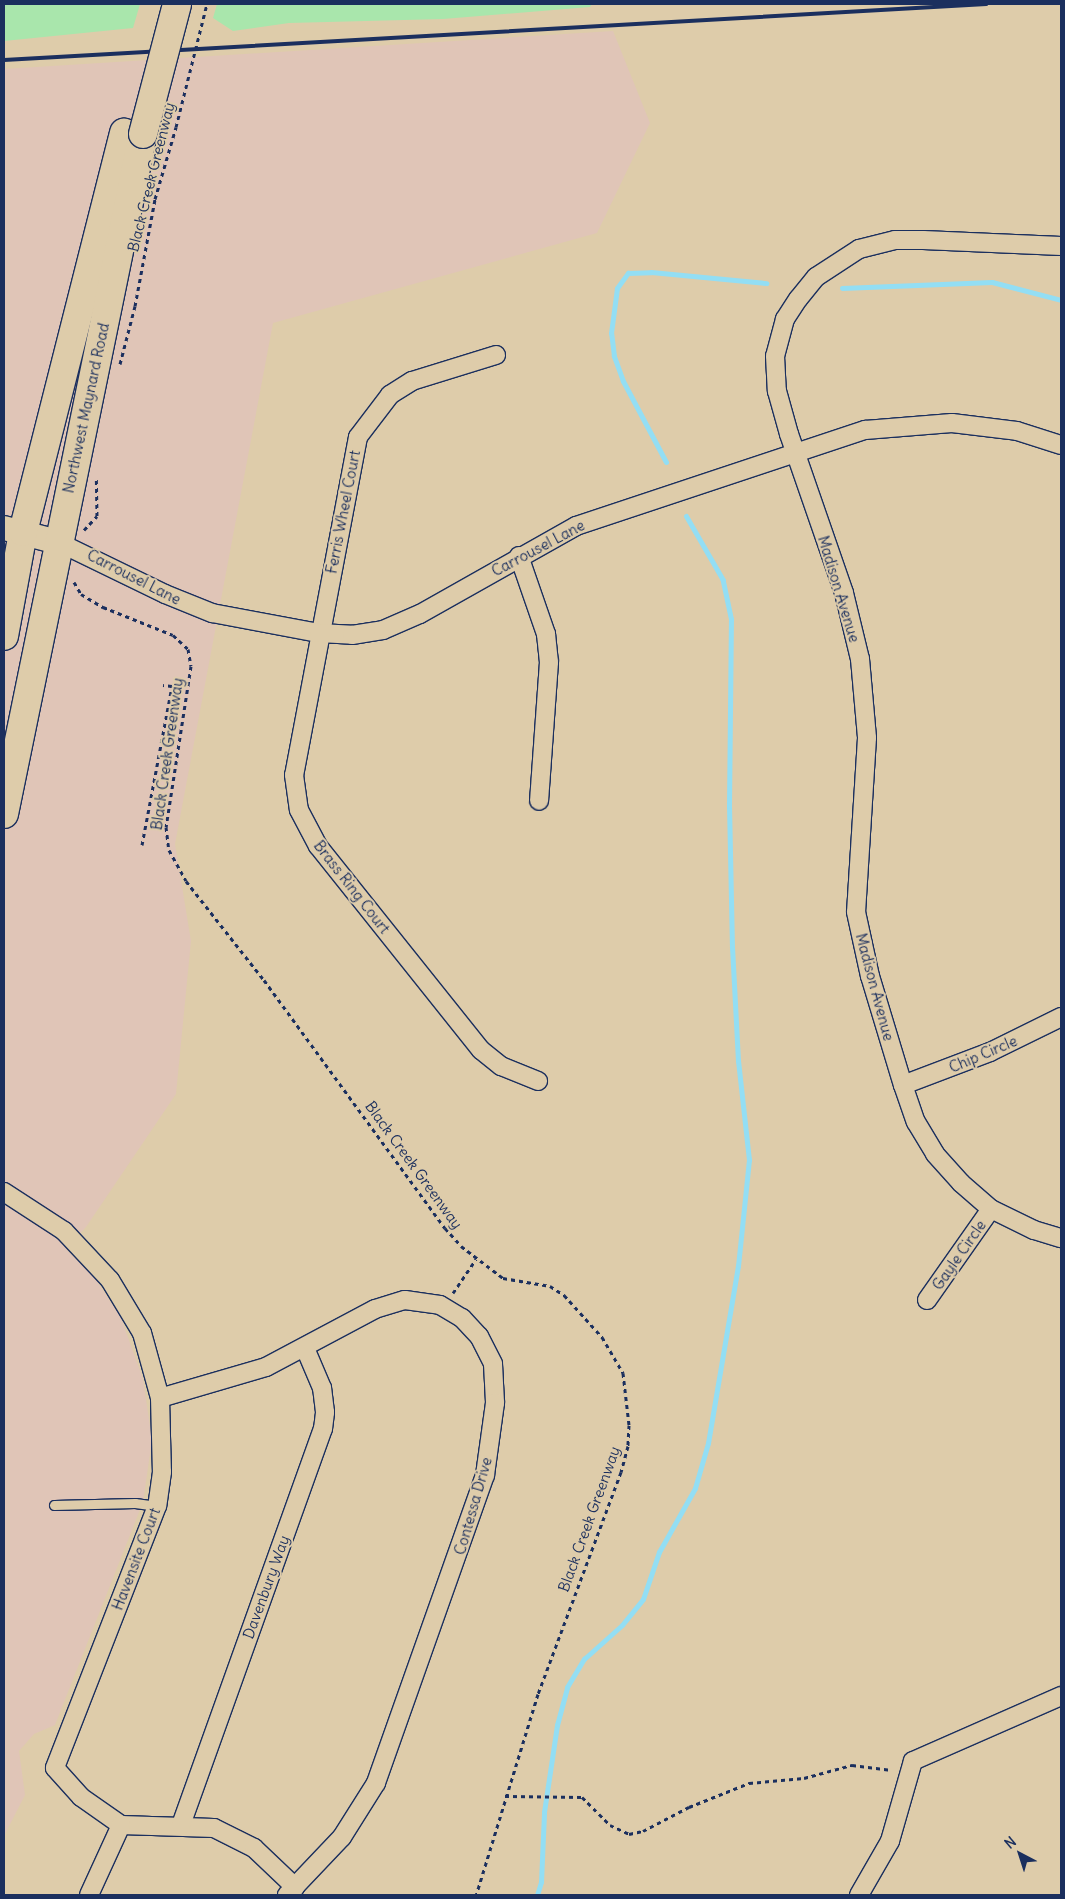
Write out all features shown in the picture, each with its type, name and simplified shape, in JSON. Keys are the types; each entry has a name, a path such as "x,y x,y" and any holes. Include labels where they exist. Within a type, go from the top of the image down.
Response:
{"main road":[{"name":"Northwest Maynard Road","path":"4,814 58,542 158,4"},
{"name":"Northwest Maynard Road","path":"4,636 14,530 134,134 177,4"}],"street":[{"name":"Madison Avenue","path":"1061,246 895,240 859,249 816,277 785,319 776,356 777,391 795,452 844,593 860,659 867,738 856,912 870,976 903,1086 916,1122 935,1154 961,1184 992,1209 1034,1230 1061,1238"},
{"name":"Ferris Wheel Court","path":"319,633 358,437 390,395 412,381 496,355"},
{"name":"Carrousel Lane","path":"58,542 165,594 212,613 319,633 352,634 382,630 420,614 519,556 576,526 865,430 926,423 995,427 1061,445"},
{"path":"14,530 58,542"},
{"path":"519,556 546,634 549,662 539,801"},
{"name":"Brass Ring Court","path":"319,633 294,775 299,810 304,824 481,1050 501,1066 538,1081"},
{"name":"Chip Circle","path":"903,1086 990,1052 1061,1016"},
{"name":"Havensite Court","path":"4,1192 64,1231 110,1280 142,1333 160,1398 162,1472 157,1506 55,1768 94,1808 122,1825"},
{"name":"Gayle Circle","path":"927,1300 992,1209"},
{"name":"Contessa Drive","path":"160,1398 237,1378 305,1348 375,1309 405,1300 422,1301 450,1310 471,1326 487,1349 495,1382 485,1475 376,1783 342,1837 291,1891"},
{"name":"Davenbury Way","path":"181,1825 323,1429 325,1412 322,1388 305,1348"},
{"path":"859,1895 890,1841 912,1761 941,1746 1061,1696"},
{"path":"89,1895 122,1825 181,1825 214,1828 254,1848 291,1891"}],"lane":[{"path":"54,1505 135,1503 157,1506"}],"path":[{"name":"Black Creek Greenway","path":"119,366 135,306 155,199 176,127 206,4"},
{"path":"86,529 97,516 96,470"},
{"name":"Black Creek Greenway","path":"74,582 81,594 173,635 188,649 191,666 166,827 169,850 176,866 264,980 445,1228 476,1259 502,1278 550,1286 581,1311 602,1337 623,1373 629,1425 628,1446 621,1472 565,1617 505,1796 476,1895"},
{"path":"142,845 172,686 163,685"},
{"path":"450,1298 476,1259"},
{"path":"505,1796 582,1797 610,1825 629,1834 642,1831 689,1806 749,1783 804,1778 852,1765 892,1770"}],"shaded area":[{"path":"613,31 650,123 597,233 273,323 175,844 191,941 176,1094 86,1227 66,1249 95,1278 121,1318 143,1379 152,1440 143,1502 55,1725 34,1734 19,1751 25,1795 4,1836 4,69"}],"green space":[{"path":"4,4 140,4 133,28 4,41"},
{"path":"217,4 592,4 590,7 443,19 289,23 233,31 213,18"}],"waterway":[{"path":"666,462 623,381 614,356 611,333 617,288 628,273 651,272 766,283"},
{"path":"842,288 992,282 1061,300"},
{"path":"537,1895 541,1882 544,1812 557,1725 567,1687 584,1659 622,1625 643,1599 659,1552 695,1488 708,1443 738,1266 749,1160 738,1061 732,948 729,806 731,619 723,580 686,516"}],"railway":[{"path":"4,60 986,4"}]}
